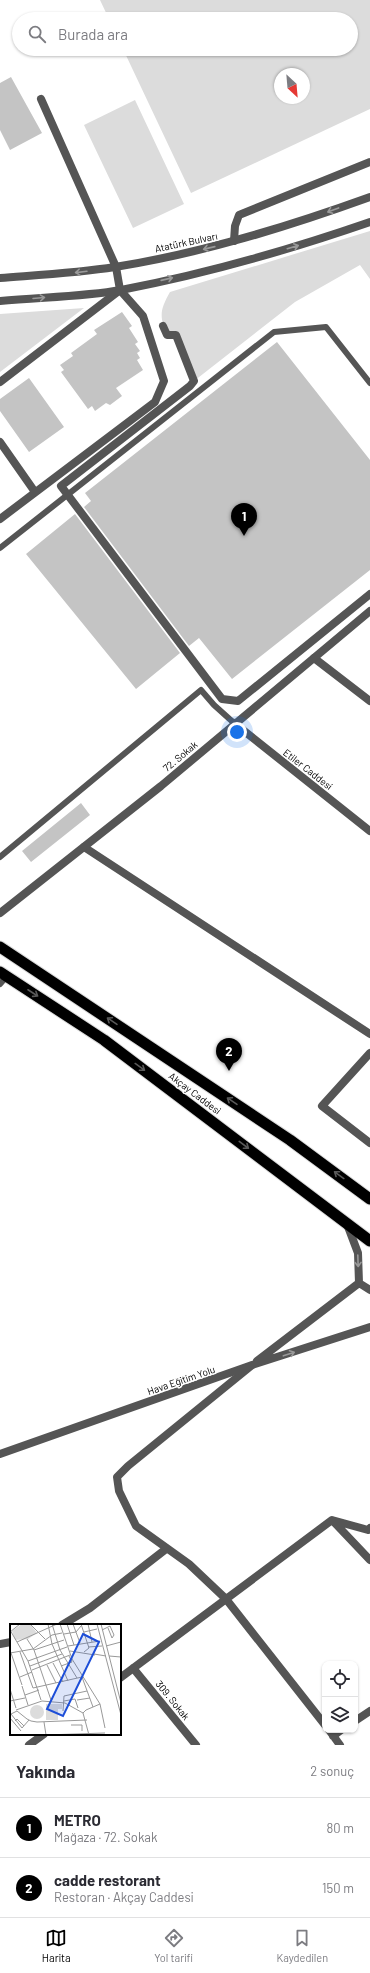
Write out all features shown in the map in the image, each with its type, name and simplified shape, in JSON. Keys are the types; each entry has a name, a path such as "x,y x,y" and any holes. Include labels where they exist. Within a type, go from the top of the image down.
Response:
{"highway":[{"name":"Akçay Caddesi","path":"0,947 290,1140 370,1199"},
{"name":"Akçay Caddesi","path":"2,978 110,1044 370,1242"}],"street":[{"path":"0,519 155,402 164,381 143,316 120,290 116,267 41,100"},
{"path":"234,241 235,226 239,215 370,162"},
{"name":"Atatürk Bulvarı","path":"0,278 80,272 116,267 234,241 317,216 370,197"},
{"path":"0,301 120,290 249,260 321,239 370,222"},
{"path":"0,382 120,290"},
{"path":"163,326 167,335 176,335 194,381 190,386 61,486 222,699 238,701 370,594"},
{"path":"0,442 35,492"},
{"name":"72. Sokak","path":"0,912 161,786 234,723 370,611"},
{"path":"314,658 370,701"},
{"name":"Etiler Caddesi","path":"234,723 370,831"},
{"path":"84,847 370,1034"},
{"path":"370,1053 322,1106 370,1143"},
{"path":"347,1224 358,1253 359,1283"},
{"path":"359,1283 370,1290"},
{"path":"322,1721 226,1599 188,1564 136,1526 119,1490 117,1478 128,1466 252,1365 359,1283"},
{"name":"Hava Eğitim Yolu","path":"0,1454 252,1365 370,1328"},
{"path":"332,1520 368,1530 370,1528"},
{"path":"332,1520 370,1560"},
{"path":"121,1677 332,1520"},
{"path":"64,1624 90,1608 166,1549"},
{"path":"0,1644 10,1642"},
{"name":"309. Sokak","path":"133,1668 196,1745"},
{"path":"358,1719 370,1711"},
{"path":"331,1733 340,1745"},
{"path":"29,1745 43,1735"}],"lane":[{"path":"0,548 274,332 326,327 370,383"},
{"path":"0,857 201,690 214,705 234,723"}],"shaded area":[{"path":"100,0 370,0 370,109 191,193 126,56 358,56 358,12 106,12"},
{"path":"135,100 184,204 133,228 84,125"},
{"path":"370,231 370,279 360,265 295,302 194,381 176,335 167,335 163,323 162,313 164,304 170,292"},
{"path":"84,308 0,372 0,314"}],"building":[{"path":"11,77 42,133 10,150 0,130 0,83"},
{"path":"122,312 132,326 129,328 138,342 135,344 140,351 137,353 140,358 137,360 143,370 116,388 122,396 110,405 106,403 95,411 92,406 88,409 61,372 64,370 60,365 73,356 71,353 97,334 94,330"},
{"path":"277,342 370,460 370,570 232,679 199,638 189,646 84,507 91,501 85,493"},
{"path":"29,378 64,427 29,452 0,411 0,399"},
{"path":"75,514 180,653 136,689 26,554"},
{"path":"81,803 90,815 31,862 22,851"}],"place":[{"name":"METRO","path":"244,536"},
{"name":"cadde restorant","path":"229,1071"}]}
